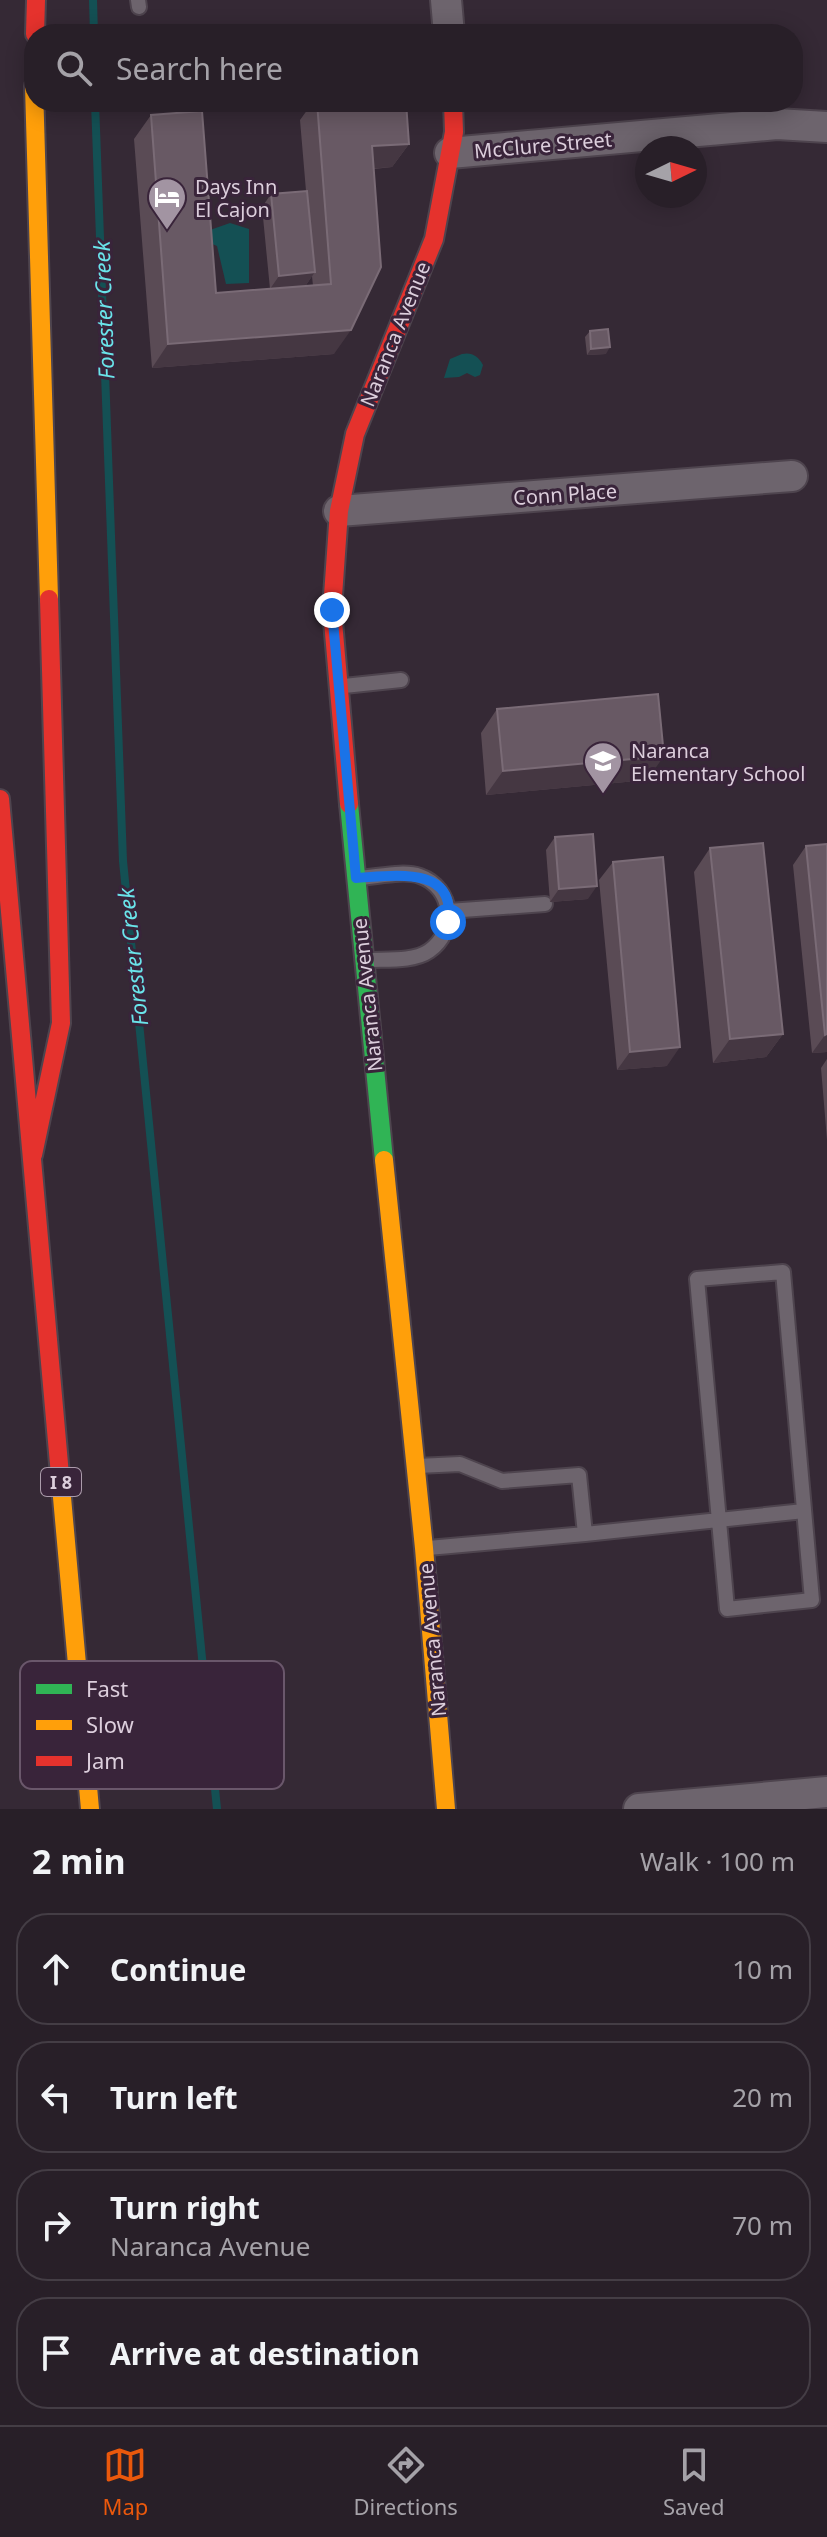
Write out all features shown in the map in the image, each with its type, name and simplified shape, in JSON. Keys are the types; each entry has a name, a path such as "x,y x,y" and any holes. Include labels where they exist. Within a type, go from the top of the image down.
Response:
{"main road":[{"path":"35,24 36,0"},
{"path":"33,1155 61,1023 35,112"},
{"name":"Naranca Avenue","path":"446,1809 424,1548 363,960 332,610 339,511 355,434 434,239 454,132 453,112"},
{"name":"I 8","path":"0,799 77,1661"},
{"name":"I 8","path":"88,1789 90,1809"}],"street":[{"path":"446,0 448,24"},
{"name":"McClure Street","path":"450,153 777,124 827,127"},
{"name":"Conn Place","path":"339,511 792,476"},
{"path":"639,1809 827,1792"}],"lane":[{"path":"339,686 401,680"},
{"path":"356,878 419,876 441,891 449,911 444,935 429,951 406,958 363,960"},
{"path":"449,911 545,904"},
{"path":"783,1272 812,1600 727,1609 719,1520 697,1279 783,1272"},
{"path":"414,1466 460,1464 502,1481 579,1475 585,1534"},
{"path":"424,1548 804,1511"}],"water":[{"path":"230,223 249,229 249,283 226,284 217,246 210,243 210,230"},
{"path":"472,354 479,359 483,365 480,375 475,377 467,373 444,378 450,359"}],"building":[{"name":"Days Inn El Cajon","path":"202,112 216,293 331,284 318,112 407,112 409,144 372,146 381,267 351,330 168,344 151,115"},
{"path":"307,191 315,272 279,276 271,194"},
{"path":"608,329 610,347 591,349 590,331"},
{"path":"658,694 664,756 503,771 497,709"},
{"path":"593,834 597,886 559,889 555,837"},
{"path":"763,843 783,1034 730,1039 710,848"},
{"path":"827,844 827,1034 825,1035 806,846"},
{"path":"663,857 680,1047 630,1052 613,862"}],"waterway":[{"name":"Forester Creek","path":"93,0 94,24"},
{"name":"Forester Creek","path":"95,112 123,861 202,1661"},
{"name":"Forester Creek","path":"215,1789 217,1809"}],"traffic: fast":[{"path":"349,804 384,1160"}],"traffic: slow":[{"path":"35,112 49,599"},
{"path":"384,1160 424,1548 446,1809"},
{"path":"60,1475 77,1661"},
{"path":"88,1789 90,1809"}],"traffic: jam":[{"path":"35,24 36,0"},
{"path":"349,804 332,610 339,511 355,434 434,239 454,132 453,112"},
{"path":"33,1155 61,1023 49,599"},
{"path":"0,799 60,1475"}],"place":[{"name":"Days Inn El Cajon","path":"167,231"},
{"name":"Naranca Elementary School","path":"603,795"}],"route":[{"path":"332,610 356,878 413,874 426,879 445,898 448,922"}]}
